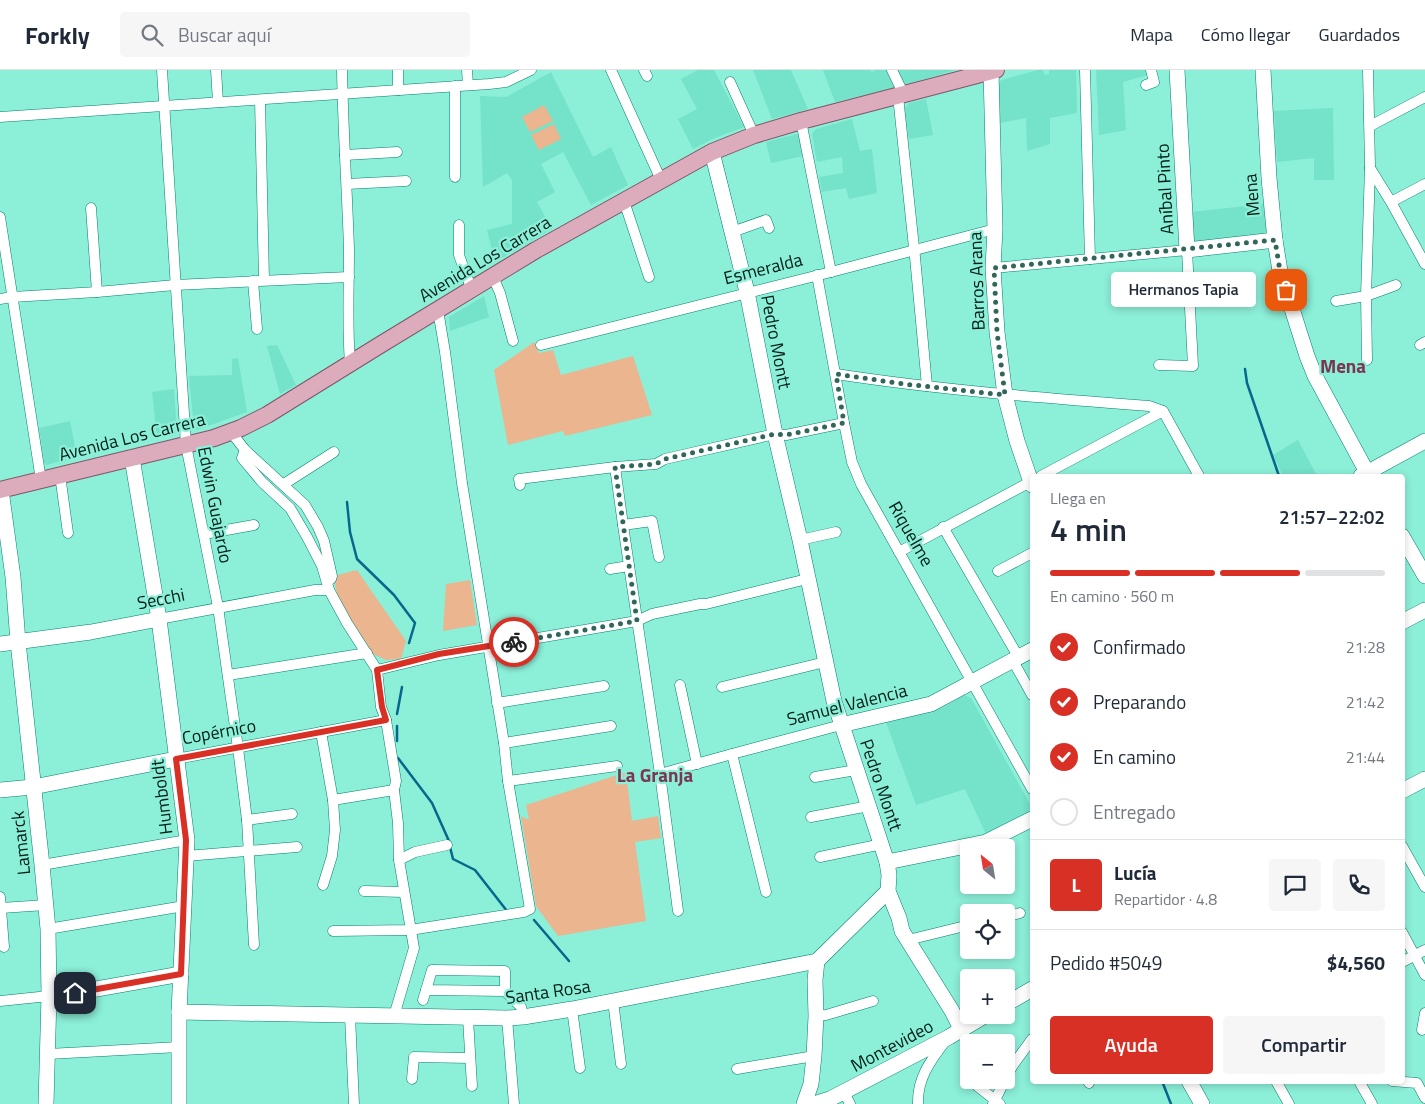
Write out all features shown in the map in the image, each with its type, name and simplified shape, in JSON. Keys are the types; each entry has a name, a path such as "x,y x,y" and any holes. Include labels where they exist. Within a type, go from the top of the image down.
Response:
{"main road":[{"name":"Avenida Los Carrera","path":"1,490 214,438 231,432 267,416 350,363 539,249 712,152 801,121 993,71"}],"street":[{"name":"Edwin Guajardo","path":"162,70 186,445 218,607 238,748 247,820 254,945"},
{"path":"216,70 218,102"},
{"path":"342,70 347,184 348,340 350,363"},
{"path":"398,70 398,90"},
{"path":"467,70 468,85"},
{"path":"0,117 506,82 531,70"},
{"path":"611,70 661,180"},
{"path":"892,70 901,96 927,386"},
{"path":"1085,70 1090,259"},
{"path":"1146,85 1154,82 1151,70"},
{"name":"Aníbal Pinto","path":"1159,364 1193,366 1177,70"},
{"name":"Mena","path":"1263,70 1269,178 1280,271 1315,376 1365,474"},
{"path":"1367,360 1366,296 1370,167 1368,70"},
{"name":"Barros Arana","path":"993,71 994,268 997,332 1005,395 1018,441 1031,474"},
{"path":"730,82 754,136"},
{"path":"455,86 455,176"},
{"path":"1370,126 1425,96"},
{"path":"257,330 260,100"},
{"path":"801,121 831,272"},
{"path":"345,155 397,152"},
{"name":"Pedro Montt","path":"712,152 747,292 775,434 840,725 882,844 889,875 888,891 902,931 952,1011 955,1033"},
{"path":"1370,167 1425,264"},
{"path":"347,184 406,181"},
{"path":"1391,202 1425,184"},
{"path":"624,201 649,277"},
{"path":"91,208 97,292"},
{"path":"0,217 41,480"},
{"path":"732,232 766,220 769,228"},
{"path":"459,225 459,255 472,289"},
{"name":"Esmeralda","path":"540,345 995,229"},
{"path":"994,268 1275,240"},
{"name":"Riquelme","path":"817,275 852,462 861,484 1030,785"},
{"path":"0,299 175,284 349,276"},
{"path":"493,277 500,293 512,341"},
{"path":"1336,301 1366,296 1396,285"},
{"path":"333,931 410,930 524,912 530,909 508,781 504,743 459,459 438,310"},
{"path":"836,374 1005,395 1149,406 1163,411 1198,474"},
{"path":"1047,474 1163,411"},
{"path":"520,485 520,479 615,467 656,464 665,459 775,434 786,435 844,423"},
{"path":"231,432 245,450 306,505 318,526 324,542 332,576 329,590"},
{"path":"1368,474 1425,441"},
{"path":"245,450 242,458 262,482 290,508 304,531 322,566 329,590 346,623 377,670 396,781 394,790 398,823 399,860 414,948 394,1016"},
{"path":"284,484 334,452"},
{"name":"Humboldt","path":"132,458 159,619 186,840 179,1012 179,1104"},
{"path":"615,467 678,911"},
{"path":"60,475 68,533"},
{"path":"900,552 1030,483"},
{"name":"Lamarck","path":"1,490 4,535 13,577 48,929 49,996 46,1104"},
{"path":"623,525 652,521 659,557"},
{"path":"204,534 254,526"},
{"path":"943,528 1022,656 1030,687"},
{"path":"800,540 836,532"},
{"path":"1405,541 1425,576"},
{"path":"998,572 1030,554"},
{"path":"610,568 629,566"},
{"path":"377,670 439,654 637,621 652,614 706,604 807,578"},
{"name":"Secchi","path":"0,644 91,632 218,607 316,590 329,590"},
{"path":"1405,620 1425,610"},
{"path":"228,675 367,653"},
{"name":"Samuel Valencia","path":"660,774 840,725 931,704 1022,656"},
{"path":"722,687 825,662"},
{"path":"680,685 697,764"},
{"path":"497,703 604,686"},
{"name":"Copérnico","path":"0,790 33,787 386,720"},
{"path":"504,743 611,726"},
{"path":"321,732 333,800 336,830 332,856 323,885"},
{"path":"732,754 766,892"},
{"path":"508,781 617,766"},
{"path":"815,777 856,770"},
{"path":"1405,790 1425,780"},
{"path":"333,800 394,790"},
{"path":"812,817 869,806"},
{"path":"247,820 292,814"},
{"path":"887,862 986,842 1030,820"},
{"path":"42,865 186,840"},
{"path":"820,857 882,844"},
{"path":"399,860 416,852 447,845"},
{"path":"186,856 297,847"},
{"path":"1405,851 1425,887"},
{"path":"364,891 404,892"},
{"path":"804,1104 811,1084 814,1056 817,961 888,891"},
{"path":"4,947 0,902 46,905"},
{"path":"48,929 184,906"},
{"path":"1015,914 1020,913"},
{"path":"908,940 960,927"},
{"path":"1405,938 1425,975"},
{"path":"1405,961 1425,950"},
{"name":"Santa Rosa","path":"179,1012 468,1018 523,1017 817,961"},
{"path":"505,991 425,995 432,970 505,971 505,991 521,1007 523,1017"},
{"path":"0,1001 57,996 181,974"},
{"path":"1015,999 1030,990"},
{"path":"613,1001 621,1064"},
{"path":"816,1016 826,1015 873,1001"},
{"path":"572,1008 580,1068"},
{"path":"1422,1030 1425,1013"},
{"path":"350,1016 354,1104"},
{"path":"468,1018 472,1086"},
{"path":"507,1018 514,1104"},
{"name":"Montevideo","path":"814,1104 847,1098 970,1024"},
{"path":"918,1104 919,1084 924,1073 955,1033"},
{"path":"1015,1062 1030,1042"},
{"path":"48,1054 179,1046"},
{"path":"737,1069 814,1056"},
{"path":"412,1079 414,1057 470,1058"},
{"path":"1405,1082 1416,1083 1425,1098"},
{"path":"1191,1084 1202,1104"},
{"path":"1278,1084 1289,1104"},
{"path":"1361,1084 1372,1104"},
{"path":"979,1089 996,1103 1002,1089"}],"shaded area":[{"path":"698,70 714,70 744,127 710,140 693,149 678,119 697,109 681,79"},
{"path":"753,70 791,70 808,109 772,119"},
{"path":"823,70 870,70 872,72 876,70 956,70 876,93 835,102"},
{"path":"1043,70 1045,75 1049,74 1049,70 1076,70 1077,113 1050,118 1050,144 1027,151 1026,118 1000,123 998,86 1001,80"},
{"path":"1096,70 1146,70 1148,75 1123,82 1126,130 1099,135"},
{"path":"551,72 593,157 611,147 628,185 591,205 563,152 541,164 555,192 537,202 552,229 495,262 487,230 512,224 512,180 507,173 483,187 480,96 506,97"},
{"path":"926,99 933,135 909,139 904,109 909,103"},
{"path":"544,105 553,121 530,132 522,117"},
{"path":"1333,108 1334,180 1314,180 1314,158 1277,162 1274,111"},
{"path":"852,119 860,151 872,149 877,193 849,199 846,188 822,192 819,177 843,173 842,157 817,162 812,134 816,129"},
{"path":"554,124 561,139 539,150 531,135"},
{"path":"797,134 800,136 803,156 771,163 766,142"},
{"path":"1264,204 1267,231 1262,235 1195,242 1192,240 1191,212"},
{"path":"484,296 489,317 450,331 449,317"},
{"path":"534,342 539,353 553,350 561,375 633,356 652,415 565,436 563,431 508,445 494,370"},
{"path":"277,345 296,385 280,394 267,346"},
{"path":"238,358 247,412 197,430 194,428 189,376 232,375 232,359"},
{"path":"174,389 177,431 174,435 157,438 152,392"},
{"path":"70,421 77,456 47,465 44,463 39,428"},
{"path":"1298,440 1316,474 1282,474 1273,455"},
{"path":"357,570 406,641 401,659 386,660 373,654 337,596 334,576"},
{"path":"470,580 477,625 443,631 446,584"},
{"path":"964,695 971,698 1030,804 1029,811 986,834 965,789 916,805 886,722 944,707"},
{"path":"626,772 632,821 658,816 661,838 635,842 646,921 558,936 536,906 521,816 529,820 526,805"}],"waterway":[{"path":"1245,369 1247,383 1278,474"},
{"path":"347,502 350,532 357,559 394,595 415,623 409,643"},
{"path":"397,714 402,687"},
{"path":"397,726 397,741"},
{"path":"398,758 432,803 449,841"},
{"path":"450,847 453,859 475,870 507,911"},
{"path":"534,920 569,961"},
{"path":"1163,1084 1171,1104"}],"way so far":[{"path":"514,642 637,621 615,467 656,464 665,459 775,434 786,435 844,423 836,374 904,384 1005,395 997,332 994,268 1275,240 1280,271 1286,290"}],"place":[{"name":"Hermanos Tapia","path":"1286,290"}],"district":[{"name":"Mena","path":"1343,366"},
{"name":"La Granja","path":"655,775"}],"route":[{"path":"75,993 181,974 186,840 176,759 386,720 382,707 377,670 439,654 514,642"}]}
